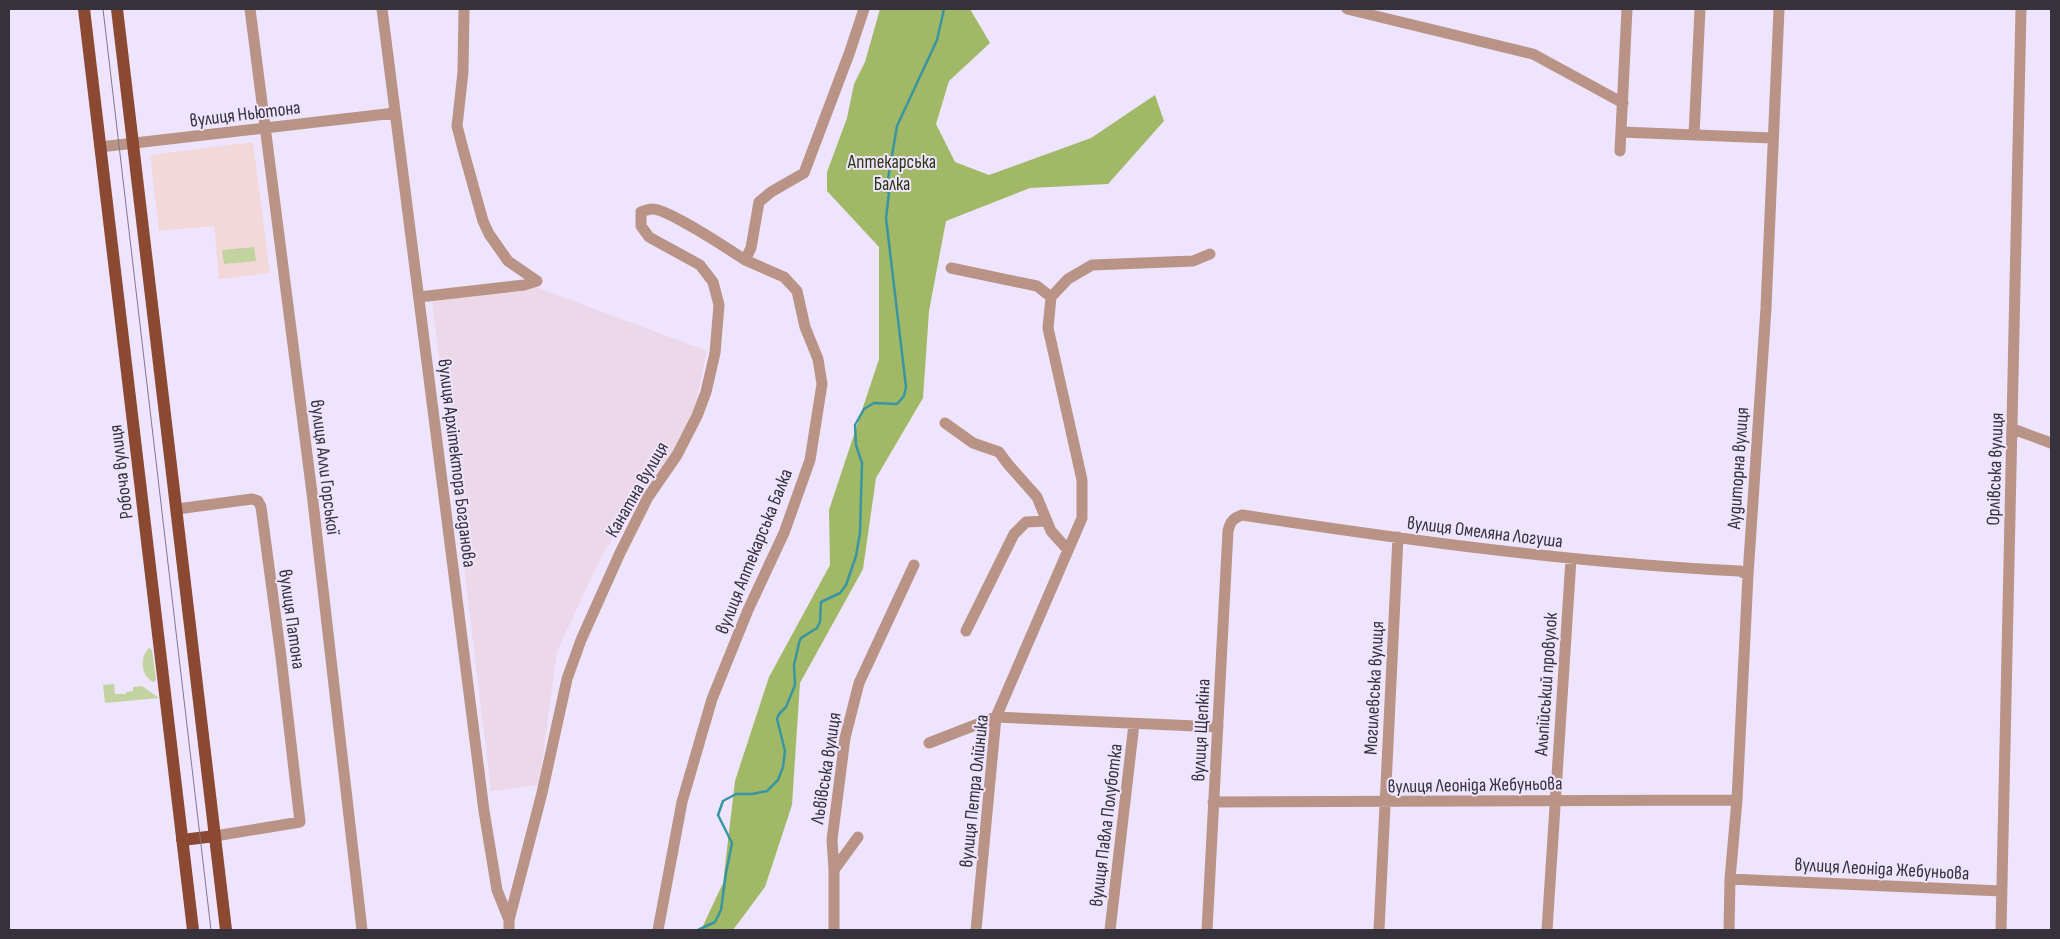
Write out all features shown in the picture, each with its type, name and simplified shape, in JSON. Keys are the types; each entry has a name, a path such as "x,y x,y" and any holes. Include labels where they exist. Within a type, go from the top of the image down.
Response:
{"main road":[{"name":"Робоча вулиця","path":"84,9 193,930"},
{"path":"117,9 226,930"},
{"path":"182,840 215,836"}],"street":[{"name":"вулиця Алли Горської","path":"250,9 312,493 362,930"},
{"name":"вулиця Архітектора Богданова","path":"382,9 484,811 497,890 509,925"},
{"path":"419,297 524,285 537,281 508,261 489,234 483,221 463,149 457,126 463,72 464,9"},
{"path":"745,260 751,248 759,202 770,192 804,173 864,9"},
{"path":"1347,9 1533,54 1623,103"},
{"path":"1620,150 1627,9"},
{"path":"1694,135 1700,9"},
{"name":"Аудиторна вулиця","path":"1729,930 1730,879 1737,800 1748,575 1766,308 1779,9"},
{"name":"Орлівська вулиця","path":"2001,930 2021,9"},
{"name":"вулиця Ньютона","path":"100,148 394,113"},
{"path":"1621,132 1772,138"},
{"name":"Канатна вулиця","path":"509,925 542,793 567,679 581,640 616,561 644,505 677,455 698,416 715,353 719,322 718,305 713,282 700,265 649,237 641,226 640,212 652,208 664,212 745,260"},
{"path":"950,268 1037,286 1051,297 1068,279 1092,265 1193,261 1210,254"},
{"name":"вулиця Аптекарська Балка","path":"658,930 682,802 712,699 748,610 784,533 810,460 822,384 818,359 805,327 797,291 784,277 745,260"},
{"name":"вулиця Петра Олійника","path":"976,930 996,717 1082,518 1082,480 1048,328 1051,297"},
{"path":"944,423 972,444 999,452 1037,498 1051,531 1068,550"},
{"path":"2012,428 2051,444"},
{"name":"вулиця Патона","path":"177,509 252,499 258,501 261,507 281,657 300,822 215,836"},
{"name":"вулиця Омеляна Логуша","path":"1228,531 1230,523 1235,517 1242,515 1571,559 1662,567 1740,571 1748,575"},
{"path":"966,631 1014,534 1026,522 1046,521"},
{"name":"вулиця Щепкіна","path":"1207,930 1228,531"},
{"name":"Могилевська вулиця","path":"1379,930 1398,537"},
{"name":"Альпійський провулок","path":"1547,930 1571,559"},
{"name":"Львівська вулиця","path":"834,930 832,840 844,738 859,683 914,565"},
{"path":"929,743 996,717 1218,727"},
{"name":"вулиця Павла Полуботка","path":"1110,930 1134,724"},
{"name":"вулиця Леоніда Жебуньова","path":"1213,802 1737,800"},
{"path":"834,870 858,837"},
{"name":"вулиця Леоніда Жебуньова","path":"1730,879 2001,891"}],"shaded area":[{"path":"253,142 270,273 219,279 214,226 159,231 150,155"},
{"path":"536,287 707,351 694,411 678,446 647,485 602,555 557,651 539,785 491,791 432,300"}],"green space":[{"name":"Аптекарська Балка","path":"880,9 970,9 990,43 949,81 936,124 955,162 989,175 1091,138 1155,95 1164,121 1108,184 1030,188 946,221 929,311 923,398 876,478 863,569 800,683 792,805 765,887 733,930 701,930 723,883 735,781 769,677 830,565 829,510 879,359 879,247 827,191 827,172 847,118 854,84 865,62"},
{"path":"254,247 256,261 224,264 222,250"},
{"path":"149,648 152,650 156,680 153,682 146,675 143,666 144,657"},
{"path":"114,684 115,694 126,694 126,692 133,691 133,687 142,686 159,698 105,703 103,685"}],"waterway":[{"path":"698,930 715,922 721,910 732,843 718,815 723,801 736,794 752,794 767,791 778,780 783,767 785,751 777,719 786,707 795,685 794,665 799,643 801,638 817,628 820,622 821,602 840,593 846,585 856,556 860,533 862,463 856,445 855,425 864,409 874,403 897,404 904,396 906,387 886,218 889,192 886,191 897,126 937,40 944,9"}],"tram line":[{"path":"103,9 211,930"}]}
